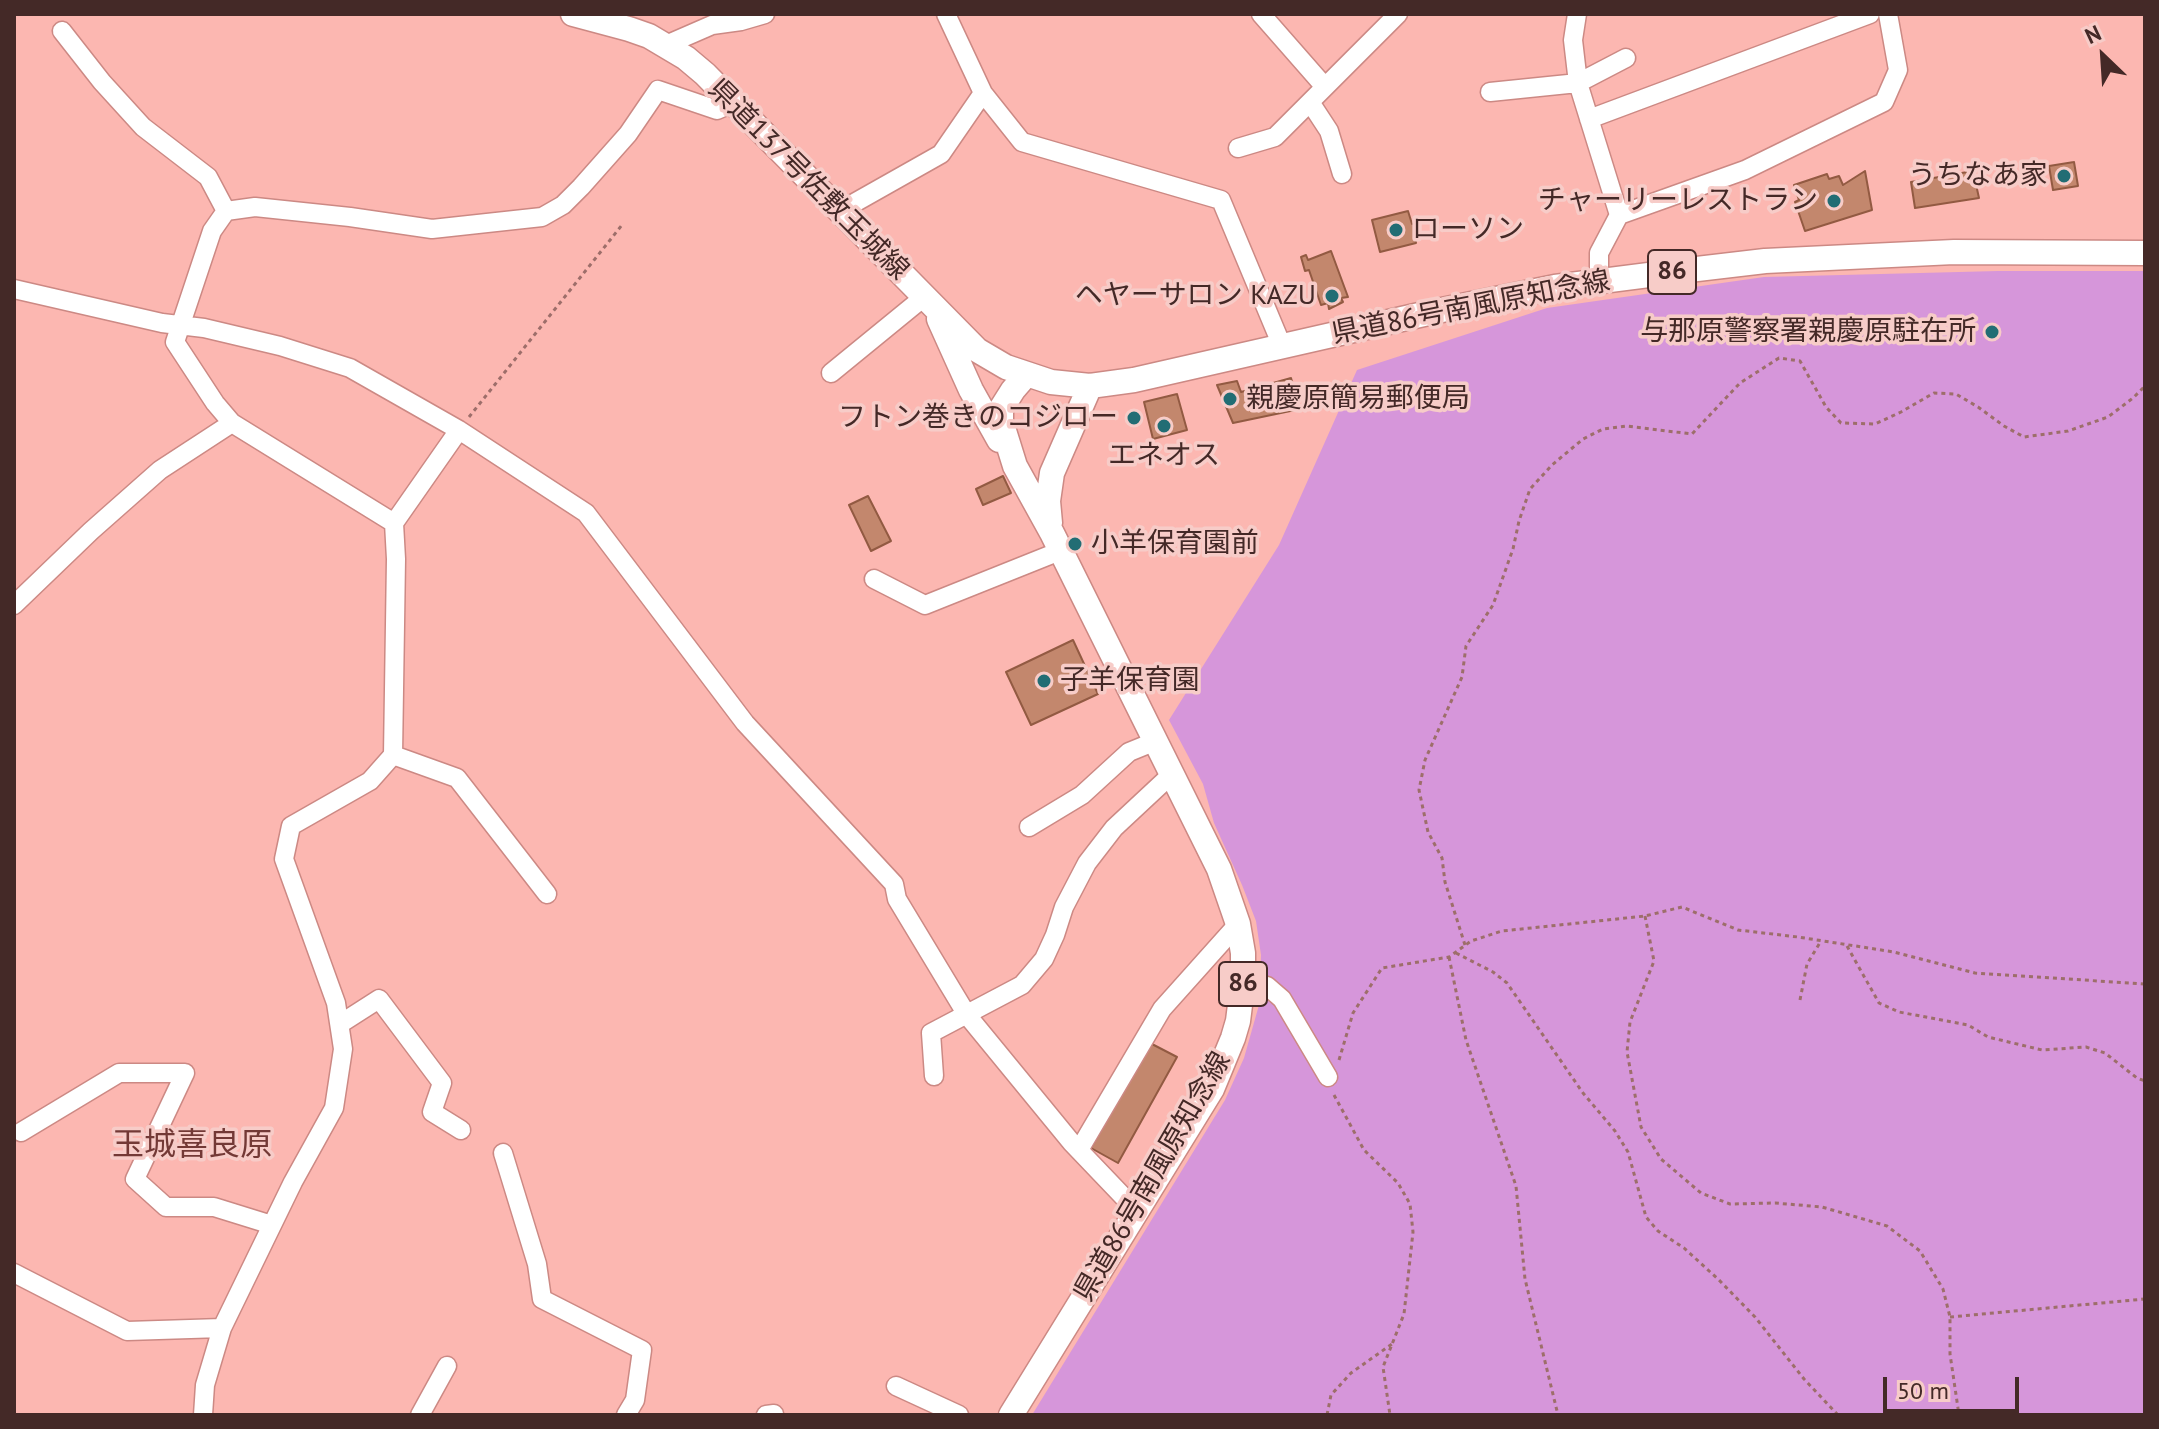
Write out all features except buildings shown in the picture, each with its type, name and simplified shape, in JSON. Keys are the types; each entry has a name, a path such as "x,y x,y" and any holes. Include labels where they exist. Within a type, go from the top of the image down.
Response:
{"main road":[{"name":"県道137号佐敷玉城線","path":"573,14 629,29 666,45 705,74 977,350 1026,375"},
{"name":"県道86号南風原知念線","path":"1011,1415 1212,1089 1238,1021 1243,981 1243,953 1238,924 1219,869 1015,466 1001,421 1001,409 1026,375 1051,382 1090,386 1134,380 1555,287 1765,261 1954,252 2145,253"},
{"path":"930,303 971,390 1015,466"},
{"name":"県道86号南風原知念線","path":"1056,542 1048,501 1052,473 1090,386"}],"street":[{"path":"666,45 711,19 741,21 765,14"},
{"path":"946,14 983,93 1022,142 1221,200 1282,346"},
{"path":"1261,14 1325,87"},
{"path":"1238,148 1275,137 1398,14"},
{"path":"1577,14 1573,40 1578,83 1619,215"},
{"path":"1589,119 1870,14"},
{"path":"1599,281 1599,253 1619,215 1745,170 1884,102 1898,70 1888,14"},
{"path":"62,31 143,127 208,177 226,211"},
{"path":"1490,92 1578,83 1626,58"},
{"path":"394,523 232,423 175,342 212,231 226,211 255,207 432,229 542,217 563,205 581,187 628,134 658,90 717,110 733,103"},
{"path":"840,211 941,154 983,93"},
{"path":"1310,102 1329,131 1342,174"},
{"path":"14,289 280,346 350,368 459,430 586,513 745,723 894,884 897,899 967,1015 1079,1150 1137,1211"},
{"path":"831,373 930,303"},
{"path":"14,605 160,470 232,423"},
{"path":"203,1415 205,1385 222,1328 293,1182 334,1108 343,1049 336,1003 284,859 291,826 370,781 393,755 394,523 459,430"},
{"path":"874,579 925,605 1056,542"},
{"path":"1029,827 1082,795 1129,752 1156,741"},
{"path":"393,755 457,778 547,894"},
{"path":"934,1076 931,1033 1022,985 1044,959 1064,907 1087,863 1114,828 1173,773"},
{"path":"1079,1150 1162,1009 1238,924"},
{"path":"1243,981 1267,986 1282,999 1328,1077"},
{"path":"340,1024 379,999 442,1083 432,1112 461,1130"},
{"path":"21,1132 119,1073 185,1073 135,1179 166,1207 214,1207 272,1225"},
{"path":"503,1153 537,1264 542,1299 642,1350 635,1400 626,1415"},
{"path":"14,1273 127,1331 222,1328"},
{"path":"420,1415 447,1366"},
{"path":"896,1386 959,1415"}],"path":[{"path":"459,430 622,225"},
{"path":"1465,945 1445,882 1442,858 1428,832 1419,790 1425,760 1462,677 1466,646 1493,605 1530,489 1583,439 1603,429 1626,426 1692,434 1740,383 1779,358 1800,361 1826,407 1841,423 1875,424 1934,393 1956,394 2024,437 2068,431 2108,417 2145,386"},
{"path":"1390,1415 1383,1367 1404,1314 1413,1232 1410,1204 1398,1183 1364,1150 1336,1102 1328,1077 1339,1061 1353,1013 1382,968 1449,957 1471,941 1502,931 1645,916 1682,907 1738,930 1894,952 1975,973 2145,984"},
{"path":"1645,916 1654,961 1630,1022 1627,1052 1641,1127 1661,1159 1701,1193 1730,1204 1775,1203 1822,1207 1887,1226 1920,1251 1943,1289 1950,1317 1950,1354 1959,1415"},
{"path":"1800,1000 1807,964 1821,941"},
{"path":"1847,946 1879,1003 1899,1012 1968,1025 1988,1037 2042,1050 2086,1047 2105,1053 2145,1081"},
{"path":"1455,952 1507,983 1583,1093 1615,1131 1628,1152 1646,1217 1658,1231 1684,1248 1719,1280 1755,1317 1804,1379 1838,1415"},
{"path":"1449,957 1466,1040 1516,1186 1525,1279 1558,1415"},
{"path":"1950,1317 2145,1299"},
{"path":"1327,1415 1331,1395 1351,1373 1392,1344"}],"shaded area":[{"path":"2145,271 2145,1415 1032,1415 1225,1100 1244,1058 1259,1005 1261,955 1256,921 1214,823 1203,784 1169,720 1279,545 1357,370 1547,308 1764,277"}],"place":[{"name":"うちなあ家","path":"2064,176"},
{"name":"チャーリーレストラン","path":"1834,201"},
{"name":"ローソン","path":"1396,230"},
{"name":"ヘヤーサロン KAZU","path":"1332,296"},
{"name":"与那原警察署親慶原駐在所","path":"1992,332"},
{"name":"親慶原簡易郵便局","path":"1230,399"},
{"name":"フトン巻きのコジロー","path":"1134,418"},
{"name":"エネオス","path":"1164,426"},
{"name":"小羊保育園前","path":"1075,544"},
{"name":"子羊保育園","path":"1044,681"}],"district":[{"name":"玉城喜良原","path":"192,1146"}]}
